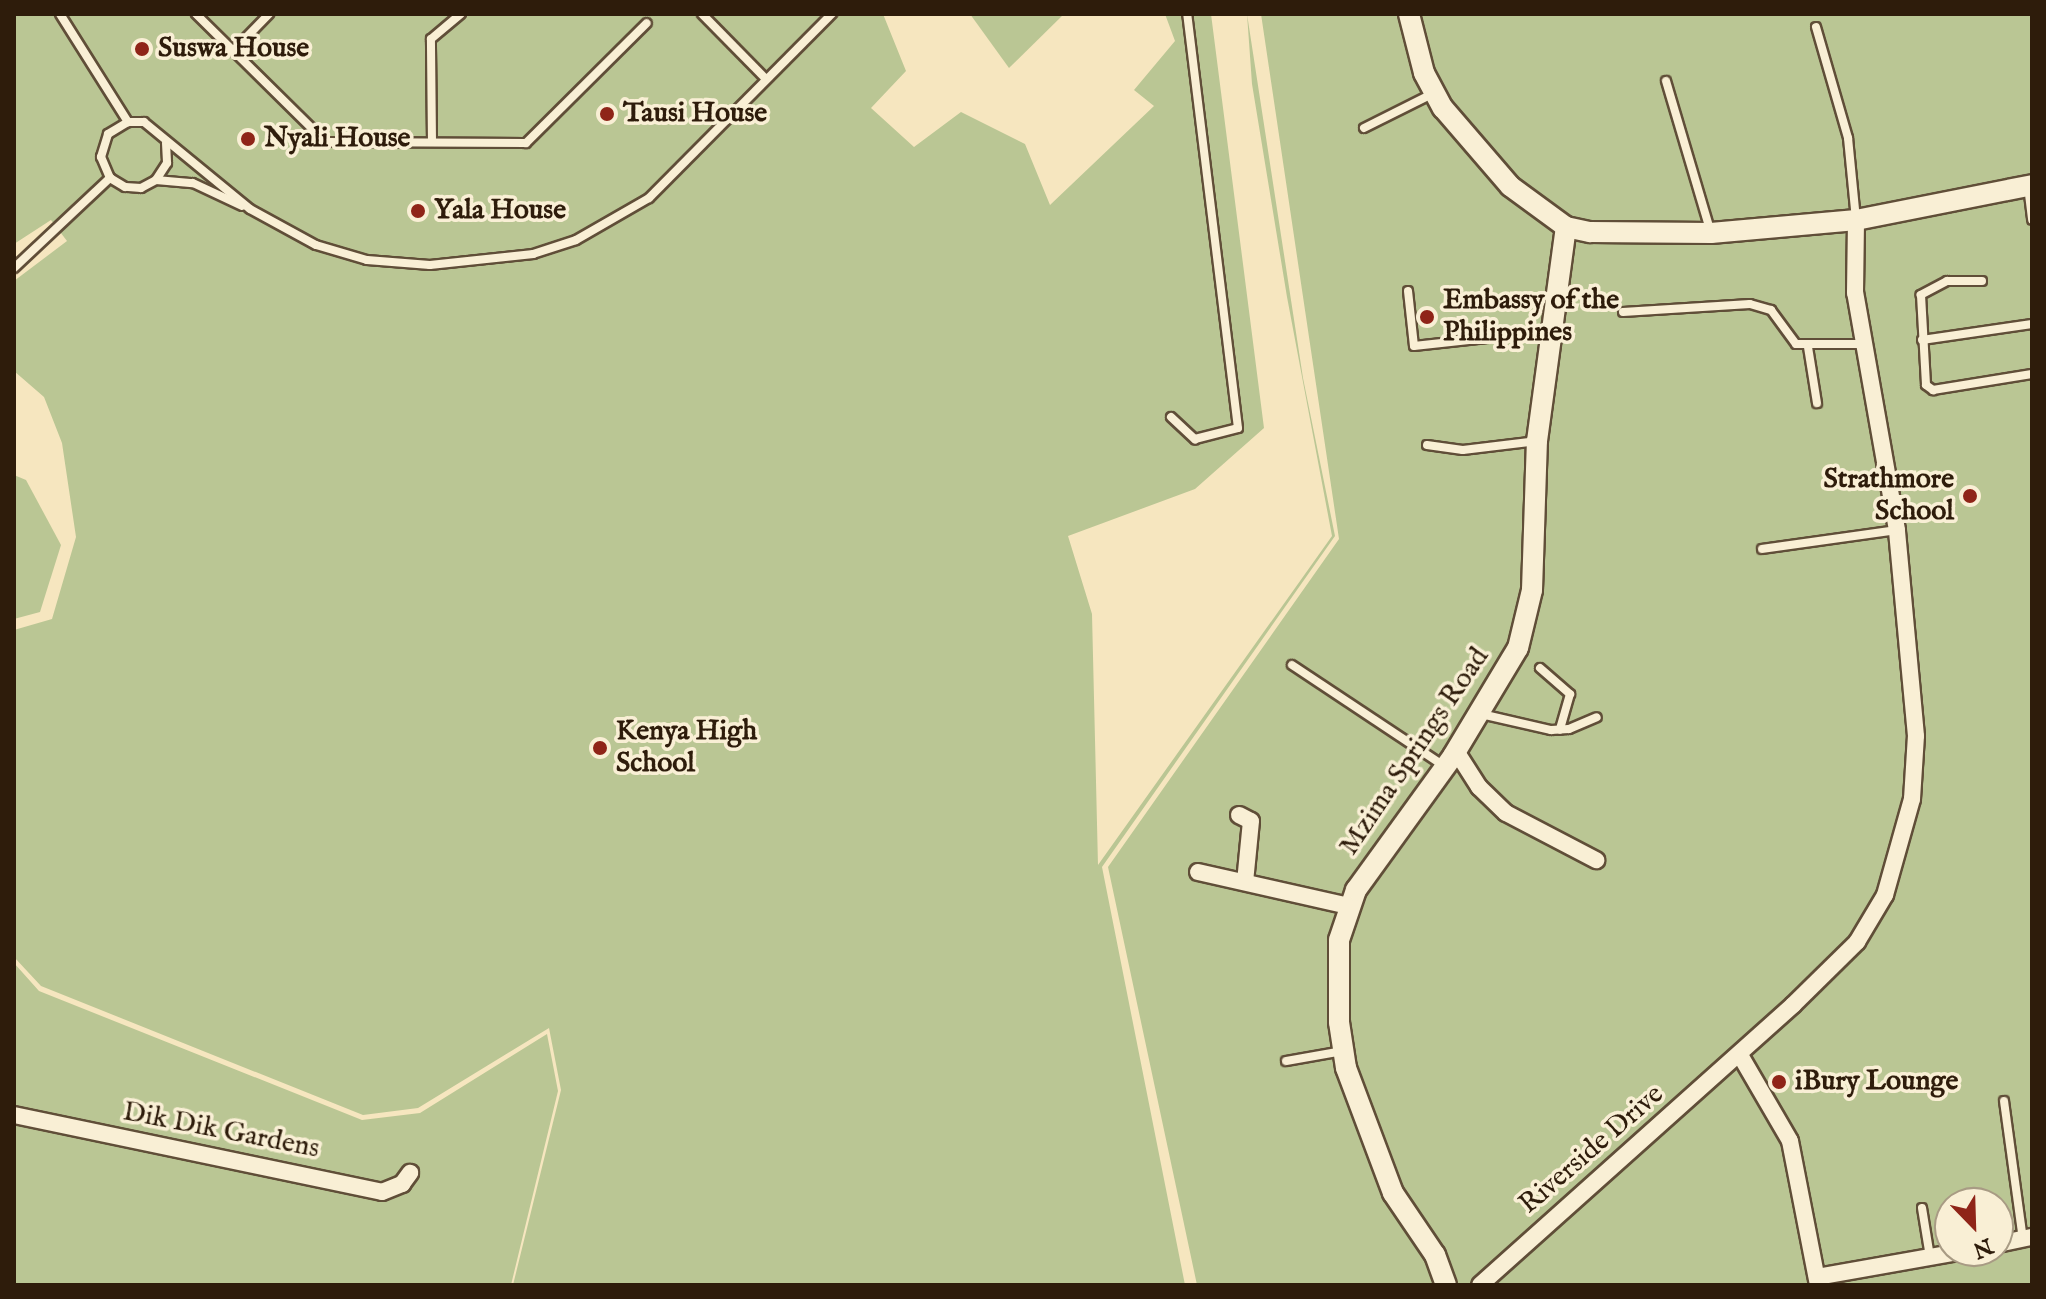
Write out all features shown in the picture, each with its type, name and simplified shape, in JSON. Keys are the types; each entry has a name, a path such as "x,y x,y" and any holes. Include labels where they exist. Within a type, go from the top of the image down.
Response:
{"street":[{"path":"1409,14 1419,59 1435,93 1510,186 1566,227 1590,232 1711,233 1856,220 2030,185"},
{"name":"Riverside Drive","path":"1480,1285 1740,1055 1857,942 1885,895 1901,848 1912,799 1916,736 1897,530 1855,293 1856,220"},
{"name":"Mzima Springs Road","path":"1446,1285 1435,1255 1388,1180 1366,1129 1344,1051 1339,940 1349,906 1376,857 1480,714 1518,648 1527,618 1537,441 1566,227"},
{"path":"1450,758 1506,813 1596,860"},
{"path":"1239,815 1251,821 1245,882"},
{"path":"1198,872 1349,906"},
{"path":"1740,1055 1790,1141 1817,1281 1934,1257"},
{"name":"Dik Dik Gardens","path":"14,1115 382,1192 402,1184 410,1173"}],"lane":[{"path":"60,14 128,122 158,130 166,143 250,209"},
{"path":"196,14 326,142 526,143 647,23"},
{"path":"233,51 269,14"},
{"path":"432,142 431,39 461,14"},
{"path":"702,14 765,78"},
{"path":"128,122 108,134 101,157 110,178 133,188 156,180 193,183 250,209 316,245 367,260 430,265 533,254 576,240 649,198 832,14"},
{"path":"1171,417 1195,439 1238,428 1187,14"},
{"path":"1816,27 1848,138 1856,220"},
{"path":"1666,81 1711,233"},
{"path":"1364,128 1435,93"},
{"path":"156,180 167,163 166,143"},
{"path":"14,268 110,178"},
{"path":"2030,185 2032,220"},
{"path":"1982,281 1947,281 1921,295 1925,382 1933,390 2032,374"},
{"path":"1408,291 1414,346 1552,331"},
{"path":"1623,312 1750,304 1771,310 1796,344 1808,347 1863,344"},
{"path":"1922,340 2032,324"},
{"path":"1808,347 1817,403"},
{"path":"1427,445 1463,450 1537,441"},
{"path":"1762,549 1897,530"},
{"path":"1292,665 1450,758"},
{"path":"1540,668 1567,686 1560,730"},
{"path":"1480,714 1560,730 1597,717"},
{"path":"1286,1061 1344,1051"},
{"path":"2004,1101 2028,1238"},
{"path":"1922,1208 1930,1258"}],"green space":[{"name":"Kenya High School","path":"14,14 883,14 906,71 871,108 914,147 961,112 1025,144 1050,205 1154,106 1134,90 1175,41 1165,14 1211,14 1264,428 1195,489 1068,536 1092,614 1098,865 1332,536 1287,297 1252,84 1247,14 1303,378 1335,536 1102,867 1185,1285 513,1285 561,1090 549,1028 418,1108 363,1115 41,986 14,957 14,630 52,619 76,537 62,443 44,397 14,371 14,281 67,241 51,220 14,244"},
{"path":"970,14 1064,14 1009,68"},
{"path":"1261,14 2032,14 2032,1285 1197,1285 1108,867 1339,539"},
{"path":"14,475 26,480 61,545 40,612 14,619"},
{"path":"14,963 39,991 362,1120 420,1113 547,1034 558,1091 511,1285 14,1285"}],"place":[{"name":"Suswa House","path":"142,49"},
{"name":"Tausi House","path":"607,114"},
{"name":"Nyali House","path":"248,139"},
{"name":"Yala House","path":"418,211"},
{"name":"Embassy of the Philippines","path":"1427,317"},
{"name":"Strathmore School","path":"1970,496"},
{"name":"Kenya High School","path":"600,748"},
{"name":"iBury Lounge","path":"1779,1082"}]}
